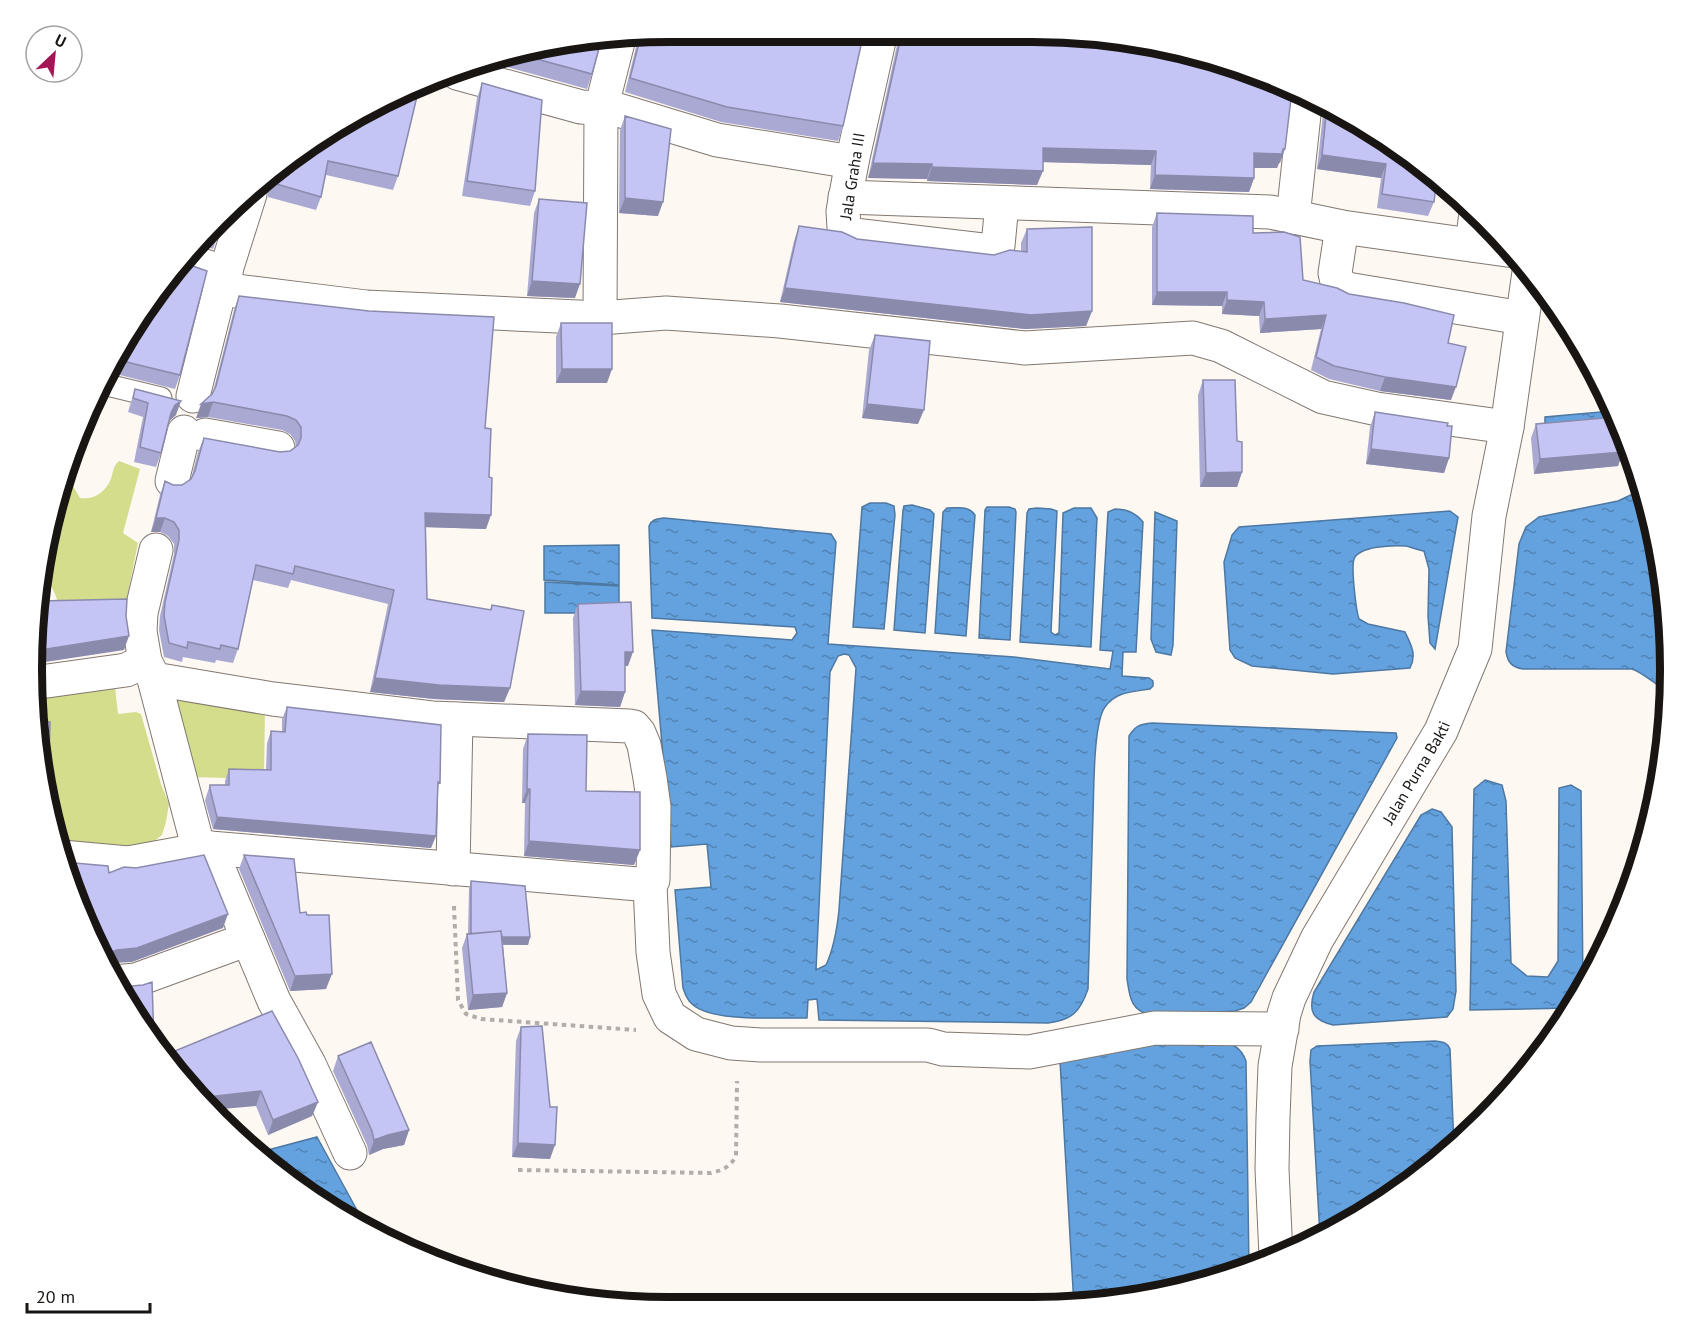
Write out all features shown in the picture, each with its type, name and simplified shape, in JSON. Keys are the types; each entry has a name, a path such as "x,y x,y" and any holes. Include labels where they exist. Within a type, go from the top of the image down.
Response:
{"street":[{"name":"Jala Graha III","path":"879,42 845,197 844,228 854,235 991,251 998,246 1002,202"},
{"path":"600,318 600,109 617,44"},
{"path":"466,76 581,107 615,110 717,140 852,162"},
{"path":"1293,217 1305,105"},
{"path":"845,197 1270,212 1342,227 1497,249"},
{"path":"172,481 193,417 223,281 246,208"},
{"path":"1472,245 1475,225"},
{"path":"1342,227 1335,273 1337,282 1347,289 1522,318"},
{"path":"192,263 223,281 366,307 600,318 666,313 780,321 1025,348 1193,338 1221,346 1323,397 1377,409 1507,427"},
{"name":"Jalan Purna Bakti","path":"1276,1248 1272,1169 1275,1066 1289,998 1317,939 1441,731 1475,649 1489,516 1507,427 1527,284"},
{"path":"193,417 278,448"},
{"path":"156,550 141,613 140,631 149,670 205,849 248,939 274,1001 309,1064 350,1153"},
{"path":"42,682 126,670 149,670 273,699 432,718 634,727 644,745 654,807 654,876 650,885 653,952 659,994 670,1017 696,1035 738,1044 761,1046 928,1045 943,1049 1029,1052 1155,1028 1282,1029"},
{"path":"453,869 456,719"},
{"path":"71,858 128,863 205,849 650,885"},
{"path":"125,981 136,980 248,939"}],"lane":[{"path":"110,387 193,417"}],"path":[{"path":"453,869 458,1000 466,1014 481,1019 639,1030"},
{"path":"518,1170 711,1173 721,1171 732,1164 736,1156 738,1044"}],"green space":[{"path":"119,461 140,469 123,533 138,543 124,612 58,603 48,580 63,507 71,482 80,498 90,498 106,488 114,467"},
{"path":"114,679 118,714 136,712 141,714 169,804 162,835 148,846 116,849 67,845 47,751 43,692"},
{"path":"167,692 265,707 264,779 188,777"}],"water":[{"path":"1604,412 1608,420 1545,425 1545,417"},
{"path":"1635,493 1648,547 1659,628 1660,686 1632,669 1523,669 1513,666 1506,652 1519,544 1526,527 1539,517 1618,501"},
{"path":"870,503 886,503 894,506 895,515 884,629 853,627 862,507"},
{"path":"912,505 930,510 934,514 925,633 894,630 903,510 904,506"},
{"path":"987,507 1009,507 1015,509 1016,512 1010,640 979,638 985,510"},
{"path":"947,508 966,508 975,515 966,636 935,633 943,512"},
{"path":"1074,508 1091,508 1097,518 1091,647 1020,642 1027,513 1029,509 1057,511 1051,632 1055,635 1059,633 1063,513"},
{"path":"1115,509 1127,511 1143,522 1136,652 1123,652 1122,676 1149,678 1153,681 1153,686 1150,689 1125,693 1114,698 1105,707 1098,727 1094,775 1088,989 1082,1004 1074,1014 1063,1020 1048,1023 819,1020 817,999 808,1000 807,1018 730,1017 702,1010 692,1004 687,999 683,988 675,890 711,887 707,844 671,847 652,630 792,640 797,633 795,627 652,618 649,526 652,522 664,518 831,534 836,542 828,644 1014,657 1110,669 1113,651 1100,650 1108,512","holes":["849,655 856,668 839,910 829,959 826,965 816,970 830,672 838,656"]},
{"path":"1450,511 1458,517 1435,649 1430,643 1429,569 1424,551 1406,546 1385,546 1362,551 1354,559 1354,589 1359,619 1368,624 1405,632 1413,654 1410,668 1333,674 1252,666 1235,658 1230,650 1224,562 1232,535 1239,527"},
{"path":"1155,512 1177,521 1171,655 1156,652 1151,639"},
{"path":"619,545 619,585 544,580 544,546"},
{"path":"545,582 619,586 619,613 545,613"},
{"path":"1152,723 1396,733 1397,738 1251,1002 1235,1011 1151,1016 1139,1010 1130,997 1127,979 1129,736 1138,726"},
{"path":"1485,780 1502,785 1506,801 1511,963 1527,976 1548,977 1558,961 1559,788 1571,785 1581,791 1583,970 1560,1008 1470,1010 1474,789"},
{"path":"1432,809 1441,812 1452,827 1456,991 1453,1009 1447,1017 1333,1025 1321,1021 1312,1010 1314,992 1421,815"},
{"path":"1217,1041 1235,1046 1241,1052 1246,1061 1249,1258 1195,1276 1155,1285 1073,1296 1060,1061 1072,1049"},
{"path":"1435,1041 1446,1044 1450,1049 1453,1134 1381,1191 1319,1227 1310,1061 1311,1050 1317,1046"},
{"path":"317,1137 360,1215 321,1191 267,1150"}],"building":[{"path":"862,42 843,126 727,107 630,78 639,43"},
{"path":"900,42 1033,42 1114,47 1195,63 1234,75 1291,98 1285,149 1282,154 1254,153 1254,178 1155,175 1156,151 1043,148 1043,171 873,163"},
{"path":"600,46 592,74 531,58"},
{"path":"482,83 542,100 535,191 467,181"},
{"path":"417,95 398,176 328,161 321,197 274,183 321,148 356,126"},
{"path":"1326,115 1381,148 1414,172 1436,190 1434,202 1382,194 1386,164 1322,155"},
{"path":"625,116 671,129 663,202 625,198"},
{"path":"539,199 587,203 580,284 532,281"},
{"path":"1157,213 1253,216 1253,233 1284,232 1300,237 1303,280 1337,288 1349,294 1404,303 1454,315 1448,343 1466,347 1456,387 1385,377 1334,366 1316,357 1326,315 1265,319 1264,302 1227,300 1227,292 1157,292"},
{"path":"799,226 842,232 857,239 994,255 1010,250 1027,252 1027,229 1092,227 1092,311 1031,315 785,288"},
{"path":"190,265 207,271 180,375 123,361 148,321"},
{"path":"239,296 369,311 494,317 485,428 491,429 489,477 492,478 491,515 425,513 427,599 491,610 492,605 524,611 510,688 439,685 375,678 394,590 295,566 293,574 256,565 238,649 221,645 220,649 188,642 187,648 169,643 164,616 165,602 179,540 179,530 174,522 165,518 156,518 165,481 173,485 182,485 191,479 204,438 280,452 290,451 298,445 301,438 301,427 296,420 287,416 213,402 201,404 212,394 216,386"},
{"path":"561,323 612,323 612,369 562,369"},
{"path":"875,335 930,341 924,410 867,404"},
{"path":"1203,380 1235,380 1237,441 1242,442 1242,472 1206,473"},
{"path":"135,389 181,401 175,405 171,413 161,453 140,447 148,403 133,398"},
{"path":"1375,412 1448,423 1447,426 1452,426 1449,458 1371,449"},
{"path":"1607,418 1621,452 1540,459 1536,424"},
{"path":"127,599 126,616 129,636 42,650 46,601"},
{"path":"631,602 633,652 625,652 625,692 581,691 578,604"},
{"path":"287,707 441,725 436,836 217,817 210,785 229,785 229,769 271,770 271,731 285,732"},
{"path":"44,722 50,722 49,756 47,751"},
{"path":"528,734 587,735 586,791 640,792 640,850 529,841"},
{"path":"204,855 228,914 137,948 110,953 90,910 72,863 108,866 109,873 124,867 136,868"},
{"path":"244,855 294,859 300,913 329,915 332,974 295,976"},
{"path":"471,881 525,886 530,937 502,937 501,931 471,934"},
{"path":"501,931 507,993 473,995 467,934"},
{"path":"152,982 154,1026 128,986"},
{"path":"272,1011 298,1058 318,1102 273,1120 261,1091 211,1097 173,1052"},
{"path":"542,1026 550,1107 557,1107 555,1145 518,1143 521,1027"},
{"path":"371,1042 409,1130 374,1140 338,1056"}]}
